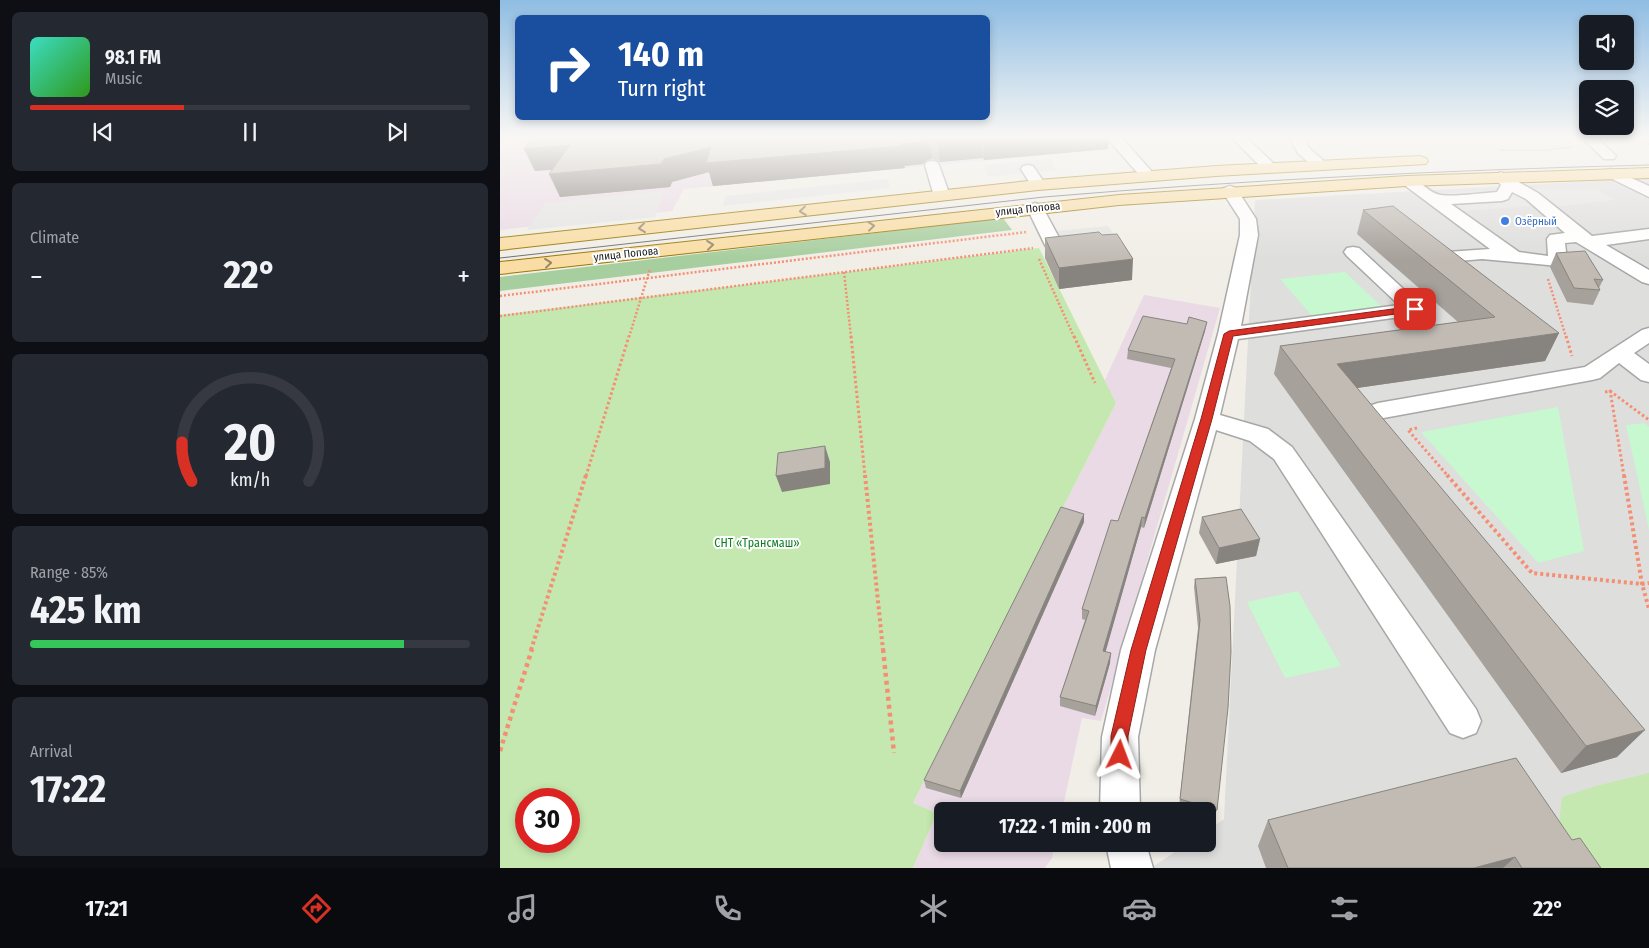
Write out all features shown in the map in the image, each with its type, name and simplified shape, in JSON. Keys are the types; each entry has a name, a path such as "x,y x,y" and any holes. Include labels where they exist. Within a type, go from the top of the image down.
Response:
{"main road":[{"name":"улица Попова","path":"500,244 1038,185 1130,178"},
{"name":"улица Попова","path":"500,268 1035,208 1230,191 1407,181 1549,178"}],"street":[{"path":"936,178 942,196"},
{"path":"1033,178 1038,185"},
{"path":"1618,178 1649,192"},
{"path":"1436,200 1502,196 1505,180 1532,196 1572,253"},
{"path":"1407,181 1514,257"},
{"path":"1120,802 1120,736 1134,669 1207,419 1229,334 1249,235 1248,219 1230,191"},
{"path":"1035,208 1054,245"},
{"path":"1572,253 1649,234"},
{"path":"1229,334 1415,309 1353,252"},
{"path":"1448,257 1482,254 1514,257 1572,253 1612,256 1649,278"},
{"path":"1378,411 1596,383 1619,353 1649,334"},
{"path":"1619,353 1649,375"},
{"path":"1207,419 1259,435 1283,453 1463,721"},
{"path":"1128,852 1132,868"}],"path":[{"path":"500,296 1046,229"},
{"path":"500,316 1034,248"},
{"path":"500,751 643,298 654,251"},
{"path":"1572,253 1573,358 1596,383 1649,420"},
{"path":"1038,257 1095,384"},
{"path":"844,272 894,753"},
{"path":"1596,383 1610,391"},
{"path":"1610,391 1642,584 1649,609"},
{"path":"1427,426 1408,430 1532,573 1642,584 1649,583"}],"shaded area":[{"path":"500,178 806,178 684,189 672,211 500,230"},
{"path":"1649,178 1649,868 1151,868 1175,852 1216,852 1216,824 1224,819 1255,200"},
{"path":"888,179 890,188 723,206 725,196"},
{"path":"1532,189 1596,189 1616,200 1554,207"},
{"path":"1512,190 1535,206 1460,211 1433,193"},
{"path":"664,191 655,217 527,230 545,203"},
{"path":"1108,226 1116,238 1063,244 1057,231"},
{"path":"1144,295 1220,308 1101,721 1082,718 1064,802 934,802 934,812 913,803 1116,403 1104,382"},
{"path":"934,820 934,852 1053,852 1052,858 1045,868 913,868"}],"green space":[{"path":"1003,218 1012,230 500,291 500,277"},
{"name":"СНТ «Трансмаш»","path":"1039,248 1116,403 913,803 934,812 934,820 913,868 500,868 500,315"},
{"path":"1345,272 1382,307 1312,316 1280,279"},
{"path":"1558,407 1584,551 1538,563 1421,432"},
{"path":"1644,423 1649,427 1649,530 1626,425"},
{"path":"1298,591 1341,666 1285,678 1247,602"},
{"path":"1649,773 1649,868 1582,868 1558,832 1562,797 1596,786"}],"building":[{"path":"1393,206 1559,333 1337,364 1645,730 1586,746 1280,346 1495,317 1363,210"},
{"path":"1099,232 1102,235 1117,234 1133,259 1059,268 1045,238"},
{"path":"1585,251 1603,280 1594,279 1600,290 1574,288 1556,253"},
{"path":"1143,316 1187,324 1189,317 1207,322 1145,518 1142,517 1103,651 1111,653 1096,706 1060,697 1089,611 1082,609 1111,520 1118,521 1175,359 1128,350"},
{"path":"825,446 825,468 776,476 778,453"},
{"path":"1061,507 1084,514 960,791 924,780"},
{"path":"1241,509 1260,539 1219,548 1202,517"},
{"path":"1226,577 1230,606 1231,652 1228,708 1217,810 1216,802 1190,802 1180,799 1200,620 1195,579"},
{"path":"1516,758 1572,840 1580,838 1601,868 1522,868 1515,857 1474,868 1288,868 1268,820"}],"tram line":[{"path":"500,258 1044,197 1323,178"}],"place":[{"name":"Озёрный","path":"1505,221"}],"route":[{"path":"1120,755 1120,736 1138,650 1207,419 1229,334 1415,309"}]}
